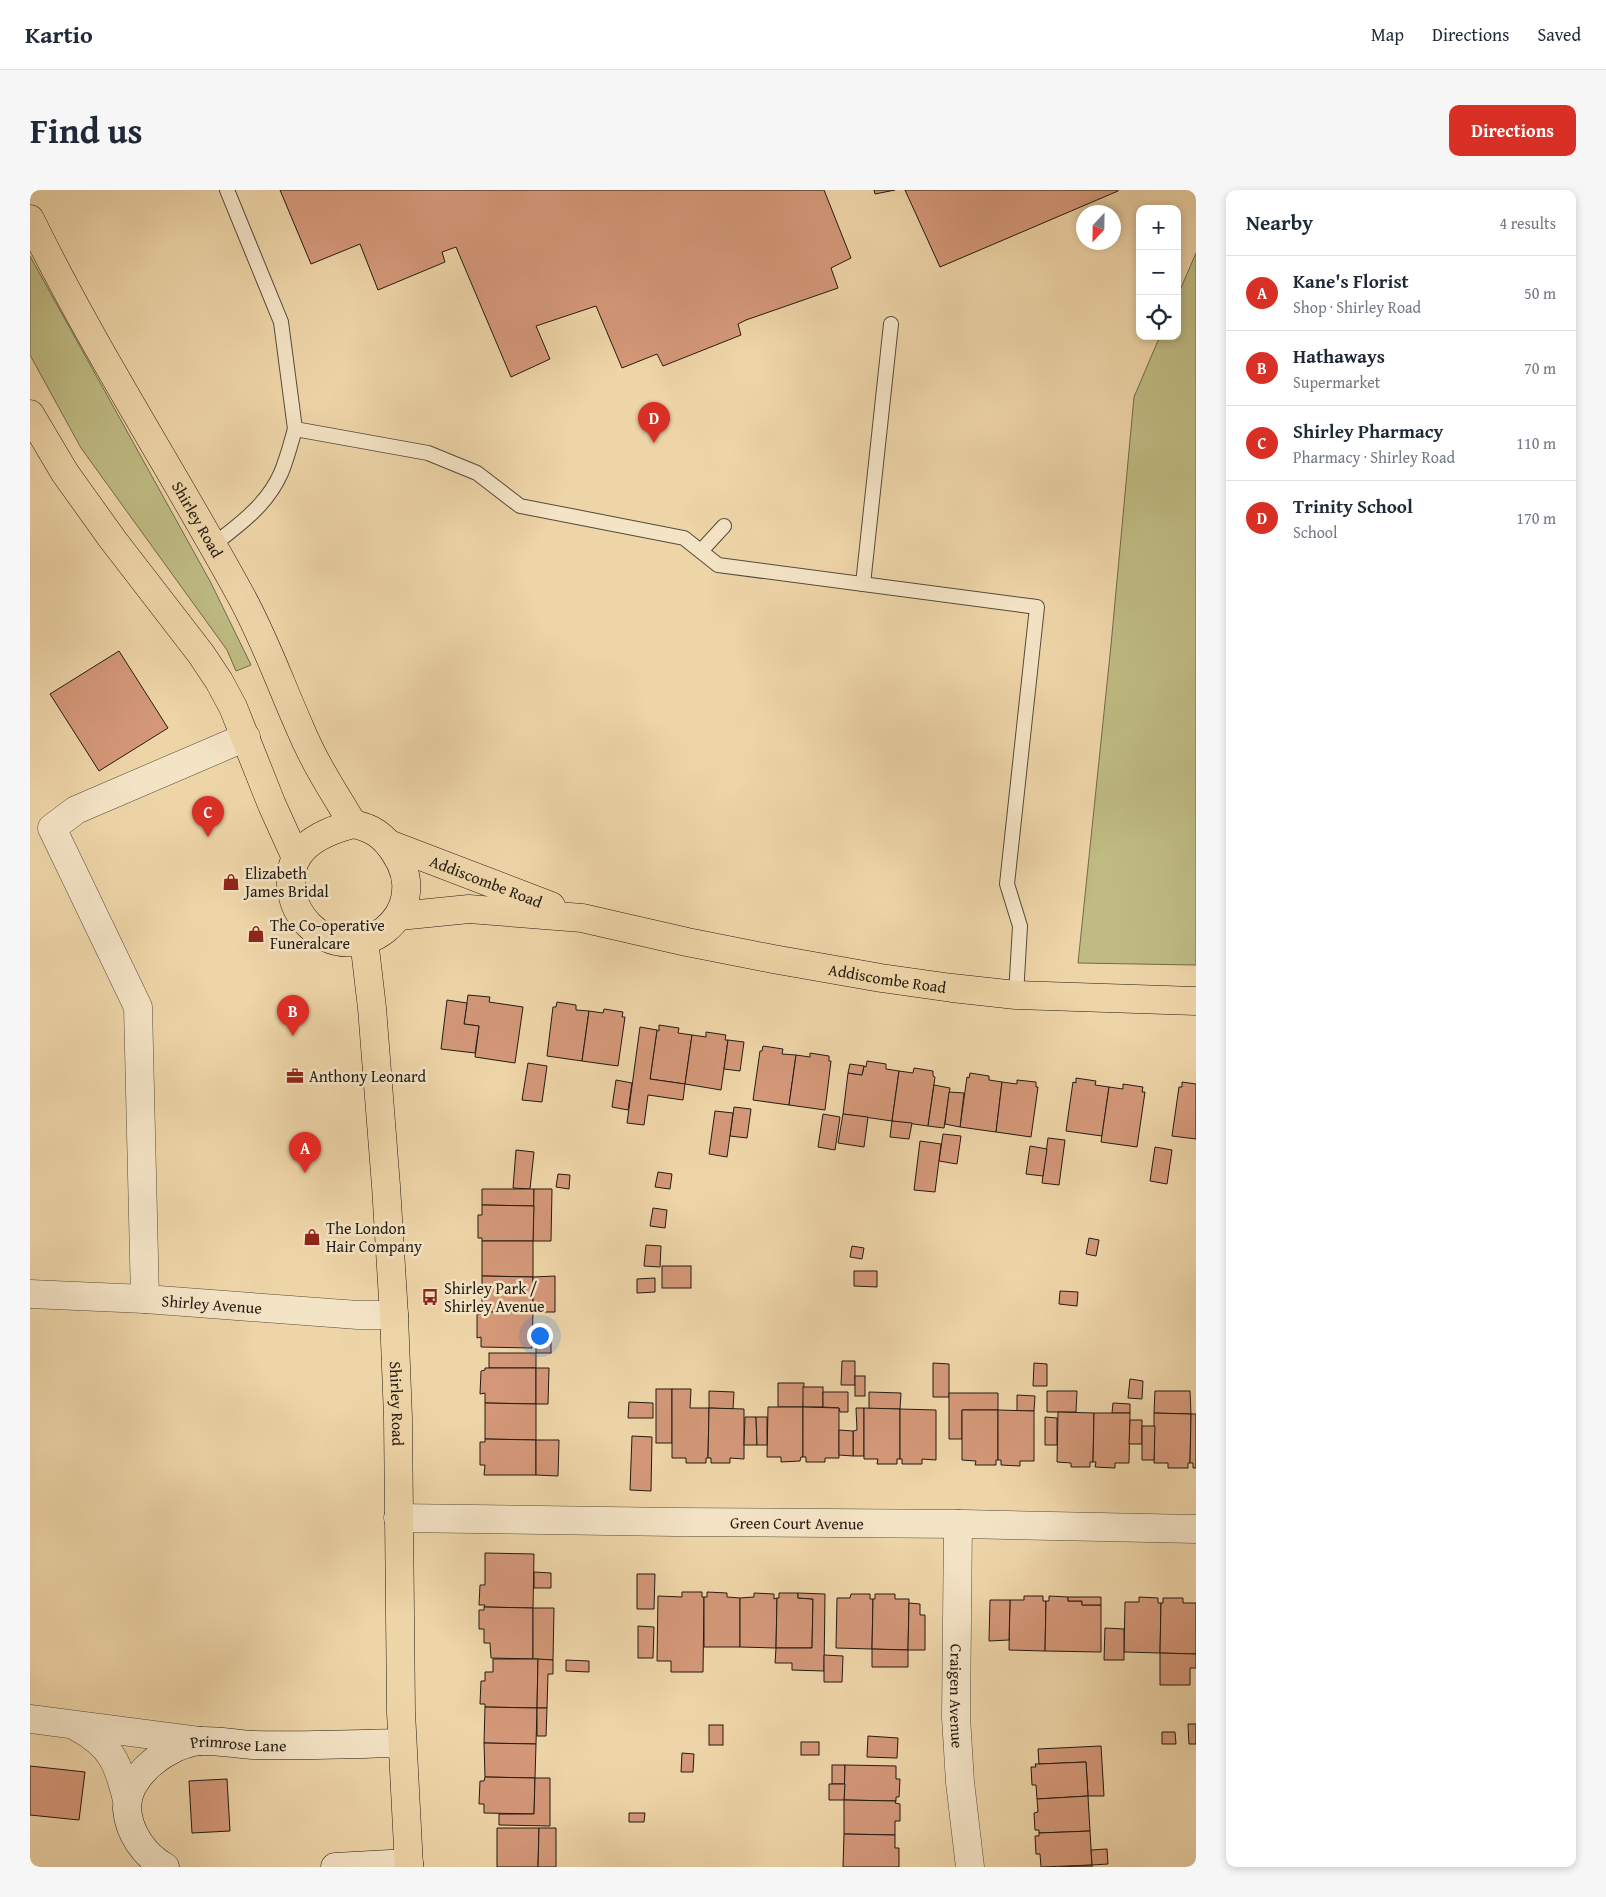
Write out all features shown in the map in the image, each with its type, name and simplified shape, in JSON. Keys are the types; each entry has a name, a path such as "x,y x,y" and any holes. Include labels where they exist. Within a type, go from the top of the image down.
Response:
{"main road":[{"name":"Shirley Road","path":"30,219 115,379 213,545 264,639 313,756 353,824"},
{"path":"30,414 71,481 113,540 201,654 228,698 296,858"},
{"path":"353,824 366,826 380,834 403,865 407,884 405,900 399,916 391,926 381,934 364,940 347,942 330,939 313,929 302,919 294,904 291,870 296,858 314,839 331,830 353,824"},
{"name":"Addiscombe Road","path":"389,844 582,918 773,959 881,978 1016,995 1196,1001"},
{"name":"Addiscombe Road","path":"399,916 469,910 582,918"},
{"name":"Shirley Road","path":"364,940 372,1008 394,1315 398,1418 402,1743 409,1865"}],"street":[{"path":"145,1299 138,1007 52,828 76,810 246,737"},
{"name":"Shirley Avenue","path":"30,1294 145,1299 358,1315 394,1315"},
{"name":"Green Court Avenue","path":"398,1518 958,1524 1196,1530"},
{"name":"Craigen Avenue","path":"958,1524 956,1717 960,1782 970,1867"},
{"name":"Primrose Lane","path":"30,1719 199,1741 251,1745 402,1743"},
{"name":"Primrose Lane","path":"75,1726 92,1735 103,1744 112,1757 121,1776 127,1800 128,1816 139,1842 147,1854 165,1867"},
{"path":"127,1800 145,1768 156,1758 168,1750 199,1741"},
{"path":"335,1867 409,1865"}],"lane":[{"path":"213,545 249,517 266,498 281,473 295,429 281,322 227,190"},
{"path":"863,584 892,324"},
{"path":"295,429 428,453 477,473 520,506 684,538 718,565 1037,608 1007,884 1020,926 1016,995"},
{"path":"701,551 724,526"}],"shaded area":[{"path":"1196,253 1196,965 1078,963 1111,645 1134,397 1158,340 1181,340 1181,288"},
{"path":"30,256 211,583 251,665 236,671 227,650 81,448 30,355"}],"building":[{"path":"280,190 824,190 851,258 831,268 838,288 746,320 738,324 741,335 663,366 657,354 622,368 596,306 536,326 550,359 511,377 456,247 442,252 445,262 378,290 360,244 311,264"},
{"path":"874,190 895,190 875,194"},
{"path":"905,190 1118,190 1085,205 1076,205 1076,209 940,267"},
{"path":"119,651 168,728 99,771 50,694"},
{"path":"468,995 490,997 489,1002 523,1007 515,1063 475,1057 479,1026 464,1024"},
{"path":"447,1000 467,1003 464,1024 479,1026 475,1053 441,1049"},
{"path":"557,1002 576,1005 576,1010 589,1011 582,1061 547,1056 553,1007 556,1007"},
{"path":"604,1009 623,1012 622,1017 625,1017 618,1066 582,1061 589,1011 603,1013"},
{"path":"659,1025 679,1028 678,1033 692,1035 685,1084 650,1079"},
{"path":"640,1027 657,1030 650,1079 685,1084 683,1100 648,1095 644,1125 627,1123"},
{"path":"706,1032 726,1035 725,1040 728,1040 721,1090 685,1084 692,1035 706,1037"},
{"path":"728,1040 744,1042 740,1071 724,1069"},
{"path":"763,1046 783,1049 782,1054 796,1055 789,1105 753,1100 760,1051 762,1051"},
{"path":"810,1053 829,1056 829,1061 831,1061 825,1110 789,1105 796,1055 810,1057"},
{"path":"867,1061 886,1064 886,1069 899,1071 892,1121 843,1114 848,1073 862,1075"},
{"path":"528,1063 547,1066 542,1102 522,1100"},
{"path":"850,1064 864,1066 862,1075 848,1073"},
{"path":"914,1068 933,1071 933,1076 935,1077 928,1126 892,1121 899,1071 913,1073"},
{"path":"970,1073 989,1076 989,1080 1002,1082 996,1132 960,1127 967,1077 969,1078"},
{"path":"1076,1078 1096,1081 1095,1085 1109,1087 1102,1136 1066,1131 1073,1082 1076,1083"},
{"path":"616,1080 632,1083 628,1110 612,1107"},
{"path":"1017,1080 1036,1082 1036,1087 1038,1087 1031,1137 996,1132 1002,1082 1017,1084"},
{"path":"1182,1082 1196,1084 1196,1139 1172,1136 1179,1087 1182,1087"},
{"path":"1123,1084 1143,1087 1142,1092 1145,1092 1137,1147 1101,1142 1109,1087 1123,1089"},
{"path":"934,1085 950,1088 944,1128 928,1126"},
{"path":"949,1092 964,1093 960,1127 945,1124"},
{"path":"734,1107 751,1109 747,1138 730,1136"},
{"path":"715,1111 733,1113 727,1157 709,1154"},
{"path":"823,1114 840,1117 835,1150 818,1147"},
{"path":"843,1114 868,1117 864,1147 838,1143"},
{"path":"892,1121 912,1123 909,1139 890,1137"},
{"path":"943,1134 961,1136 957,1164 939,1161"},
{"path":"1048,1138 1065,1140 1059,1185 1042,1183"},
{"path":"920,1141 941,1144 935,1192 914,1190"},
{"path":"1030,1146 1047,1149 1043,1176 1026,1174"},
{"path":"1155,1147 1172,1150 1167,1184 1150,1181"},
{"path":"516,1150 534,1152 530,1189 513,1188"},
{"path":"658,1172 672,1174 670,1189 655,1187"},
{"path":"558,1174 570,1175 569,1189 556,1187"},
{"path":"482,1189 534,1189 534,1206 482,1205"},
{"path":"534,1189 552,1189 551,1241 533,1241"},
{"path":"482,1205 534,1206 533,1241 482,1241 482,1238 478,1238 478,1215 482,1215"},
{"path":"653,1208 667,1210 665,1228 650,1226"},
{"path":"1089,1238 1099,1240 1096,1256 1086,1254"},
{"path":"482,1241 533,1241 533,1277 482,1276"},
{"path":"646,1245 661,1246 660,1267 644,1266"},
{"path":"852,1246 864,1248 862,1259 850,1257"},
{"path":"662,1266 691,1266 691,1288 662,1288"},
{"path":"854,1271 877,1271 877,1287 854,1286"},
{"path":"482,1276 533,1277 533,1312 482,1312"},
{"path":"555,1276 555,1312 533,1312 533,1277"},
{"path":"655,1278 655,1292 637,1293 637,1279"},
{"path":"1060,1291 1078,1292 1077,1306 1059,1304"},
{"path":"482,1312 533,1312 532,1348 481,1347 481,1337 477,1338 477,1314 482,1314"},
{"path":"536,1338 551,1338 551,1353 536,1353"},
{"path":"489,1353 536,1353 536,1368 489,1368"},
{"path":"842,1361 855,1361 855,1385 841,1385"},
{"path":"933,1363 949,1364 949,1397 933,1397"},
{"path":"1034,1363 1047,1364 1047,1386 1033,1386"},
{"path":"485,1368 536,1368 536,1404 485,1403 485,1393 480,1394 481,1371 485,1370"},
{"path":"536,1368 549,1368 548,1404 536,1404"},
{"path":"855,1376 865,1376 865,1396 855,1396"},
{"path":"1130,1379 1143,1381 1142,1399 1128,1398"},
{"path":"778,1383 804,1383 803,1407 778,1407"},
{"path":"803,1387 823,1387 823,1407 803,1407"},
{"path":"656,1389 672,1389 672,1443 656,1443"},
{"path":"672,1389 691,1389 690,1408 709,1408 708,1458 706,1458 706,1463 686,1463 686,1458 672,1458"},
{"path":"709,1391 734,1392 733,1409 709,1408"},
{"path":"1047,1391 1077,1391 1076,1412 1047,1412"},
{"path":"1155,1391 1190,1391 1191,1414 1154,1413"},
{"path":"823,1392 848,1392 848,1412 840,1412 839,1408 823,1407"},
{"path":"869,1392 901,1393 900,1409 869,1409"},
{"path":"949,1393 998,1393 998,1410 962,1410 962,1439 949,1439"},
{"path":"1017,1395 1035,1396 1034,1411 1017,1411"},
{"path":"629,1402 653,1403 653,1418 628,1418"},
{"path":"485,1403 536,1404 536,1440 485,1439"},
{"path":"1113,1403 1130,1404 1130,1413 1112,1413"},
{"path":"768,1407 803,1407 803,1457 801,1457 800,1461 781,1462 781,1457 767,1457"},
{"path":"803,1407 839,1408 839,1458 825,1458 825,1462 806,1462 806,1457 803,1457"},
{"path":"709,1408 744,1409 744,1459 730,1458 730,1463 711,1463 711,1458 708,1458"},
{"path":"856,1408 864,1408 864,1456 853,1456 853,1431 857,1430"},
{"path":"864,1408 900,1409 900,1459 897,1459 897,1464 877,1464 878,1459 864,1459"},
{"path":"900,1409 936,1410 936,1460 922,1459 922,1464 902,1464 902,1459 900,1459"},
{"path":"962,1410 998,1410 998,1460 996,1460 996,1465 975,1465 976,1461 962,1460"},
{"path":"998,1410 1034,1411 1034,1461 1020,1461 1020,1466 1001,1465 1001,1460 998,1460"},
{"path":"1058,1412 1094,1413 1093,1462 1090,1462 1090,1467 1071,1467 1071,1463 1057,1462"},
{"path":"1094,1413 1130,1413 1129,1463 1115,1463 1115,1468 1095,1467 1096,1462 1093,1462"},
{"path":"1154,1413 1191,1414 1190,1463 1188,1463 1188,1468 1168,1468 1168,1463 1154,1463"},
{"path":"1191,1414 1196,1414 1196,1468 1193,1468 1193,1463 1190,1463"},
{"path":"745,1417 756,1417 757,1445 744,1445"},
{"path":"756,1417 767,1417 767,1445 757,1445"},
{"path":"1045,1417 1057,1418 1057,1445 1045,1445"},
{"path":"1130,1420 1142,1420 1142,1444 1129,1444"},
{"path":"1142,1426 1155,1426 1154,1460 1142,1460"},
{"path":"839,1430 853,1431 853,1456 839,1455"},
{"path":"632,1436 652,1437 651,1491 630,1490"},
{"path":"485,1439 536,1440 536,1475 484,1475 485,1465 480,1465 480,1442 485,1442"},
{"path":"536,1440 559,1440 558,1476 536,1475"},
{"path":"485,1553 534,1554 533,1608 484,1607 485,1605 479,1605 480,1585 485,1585"},
{"path":"534,1572 551,1573 551,1588 534,1588"},
{"path":"637,1574 655,1574 654,1609 637,1609"},
{"path":"682,1592 702,1592 702,1597 704,1597 703,1672 671,1672 671,1661 657,1661 658,1596 682,1597"},
{"path":"707,1592 727,1593 727,1597 740,1598 740,1647 704,1647 704,1597 707,1597"},
{"path":"754,1593 774,1594 774,1599 777,1598 776,1648 740,1647 740,1598 754,1597"},
{"path":"779,1593 798,1593 798,1598 813,1599 812,1648 776,1648 777,1598 779,1598"},
{"path":"798,1593 825,1594 824,1671 792,1670 792,1663 775,1663 776,1648 812,1648 813,1599 798,1598"},
{"path":"851,1594 870,1594 870,1599 873,1599 872,1649 836,1648 837,1598 850,1598"},
{"path":"875,1594 895,1594 895,1599 909,1599 908,1650 872,1649 873,1599 875,1599"},
{"path":"1024,1596 1043,1596 1043,1601 1046,1601 1045,1651 1009,1650 1010,1600 1024,1600"},
{"path":"1049,1596 1068,1597 1068,1601 1082,1601 1082,1605 1101,1605 1101,1652 1045,1651 1046,1601 1049,1601"},
{"path":"1068,1597 1101,1597 1101,1605 1082,1605 1082,1601 1068,1601"},
{"path":"1139,1597 1158,1598 1158,1603 1161,1603 1160,1653 1124,1652 1125,1602 1139,1602"},
{"path":"1163,1598 1183,1598 1183,1603 1196,1603 1196,1654 1160,1653 1161,1603 1163,1603"},
{"path":"990,1600 1010,1600 1009,1640 989,1641"},
{"path":"909,1603 920,1604 920,1615 925,1615 925,1650 908,1650"},
{"path":"484,1607 533,1608 533,1659 491,1658 490,1643 484,1643 484,1629 479,1629 479,1610 484,1610"},
{"path":"533,1608 554,1608 553,1660 533,1659"},
{"path":"638,1626 654,1627 653,1658 638,1658"},
{"path":"1105,1628 1124,1629 1124,1660 1104,1660"},
{"path":"872,1649 908,1650 908,1667 872,1667"},
{"path":"1160,1653 1196,1654 1196,1668 1190,1668 1190,1685 1160,1685"},
{"path":"824,1655 843,1656 842,1682 824,1682"},
{"path":"493,1659 538,1659 537,1708 485,1707 485,1704 480,1704 481,1681 485,1681 485,1672 493,1672"},
{"path":"538,1659 553,1660 553,1674 548,1674 547,1708 537,1708"},
{"path":"566,1660 589,1661 589,1672 566,1671"},
{"path":"485,1707 537,1708 536,1744 484,1743"},
{"path":"537,1708 547,1708 546,1736 537,1736"},
{"path":"1188,1724 1196,1724 1196,1744 1189,1744"},
{"path":"709,1725 723,1725 723,1745 709,1745"},
{"path":"1162,1732 1175,1732 1176,1744 1162,1744"},
{"path":"868,1736 898,1738 897,1758 867,1757"},
{"path":"801,1742 819,1742 819,1755 801,1755"},
{"path":"484,1743 536,1744 535,1778 485,1777"},
{"path":"1101,1746 1104,1796 1088,1796 1086,1762 1039,1764 1038,1749"},
{"path":"682,1753 694,1754 693,1772 681,1772"},
{"path":"1086,1762 1088,1796 1037,1799 1036,1785 1032,1785 1031,1767 1036,1767 1035,1764"},
{"path":"832,1765 845,1765 845,1784 832,1784"},
{"path":"845,1765 896,1766 896,1779 900,1779 899,1797 896,1797 896,1801 844,1800"},
{"path":"30,1766 85,1772 79,1820 30,1815"},
{"path":"485,1777 535,1778 534,1814 484,1813 484,1804 479,1804 480,1781 484,1781"},
{"path":"535,1778 550,1778 550,1826 499,1825 499,1814 534,1814"},
{"path":"227,1779 230,1831 192,1833 189,1781"},
{"path":"829,1784 845,1784 844,1800 829,1800"},
{"path":"1088,1796 1090,1831 1039,1833 1039,1830 1035,1830 1034,1813 1038,1812 1037,1799"},
{"path":"844,1800 896,1801 895,1803 900,1804 900,1821 895,1821 895,1835 844,1834"},
{"path":"629,1813 645,1813 644,1822 629,1822"},
{"path":"497,1828 539,1828 538,1867 497,1867"},
{"path":"539,1828 556,1828 556,1867 538,1867"},
{"path":"1090,1831 1092,1865 1041,1867 1040,1854 1036,1854 1035,1836 1039,1836 1039,1833"},
{"path":"844,1834 895,1835 895,1848 899,1848 899,1867 843,1867"},
{"path":"1107,1849 1108,1864 1092,1865 1091,1850"},
{"path":"1092,1865 1092,1867 1060,1867"}],"place":[{"name":"Trinity School","path":"654,443"},
{"name":"Shirley Pharmacy","path":"208,837"},
{"name":"Elizabeth James Bridal","path":"231,882"},
{"name":"The Co-operative Funeralcare","path":"256,934"},
{"name":"Hathaways","path":"293,1036"},
{"name":"Anthony Leonard","path":"295,1076"},
{"name":"Kane's Florist","path":"305,1173"},
{"name":"The London Hair Company","path":"312,1237"},
{"name":"Shirley Park / Shirley Avenue","path":"430,1297"}]}
